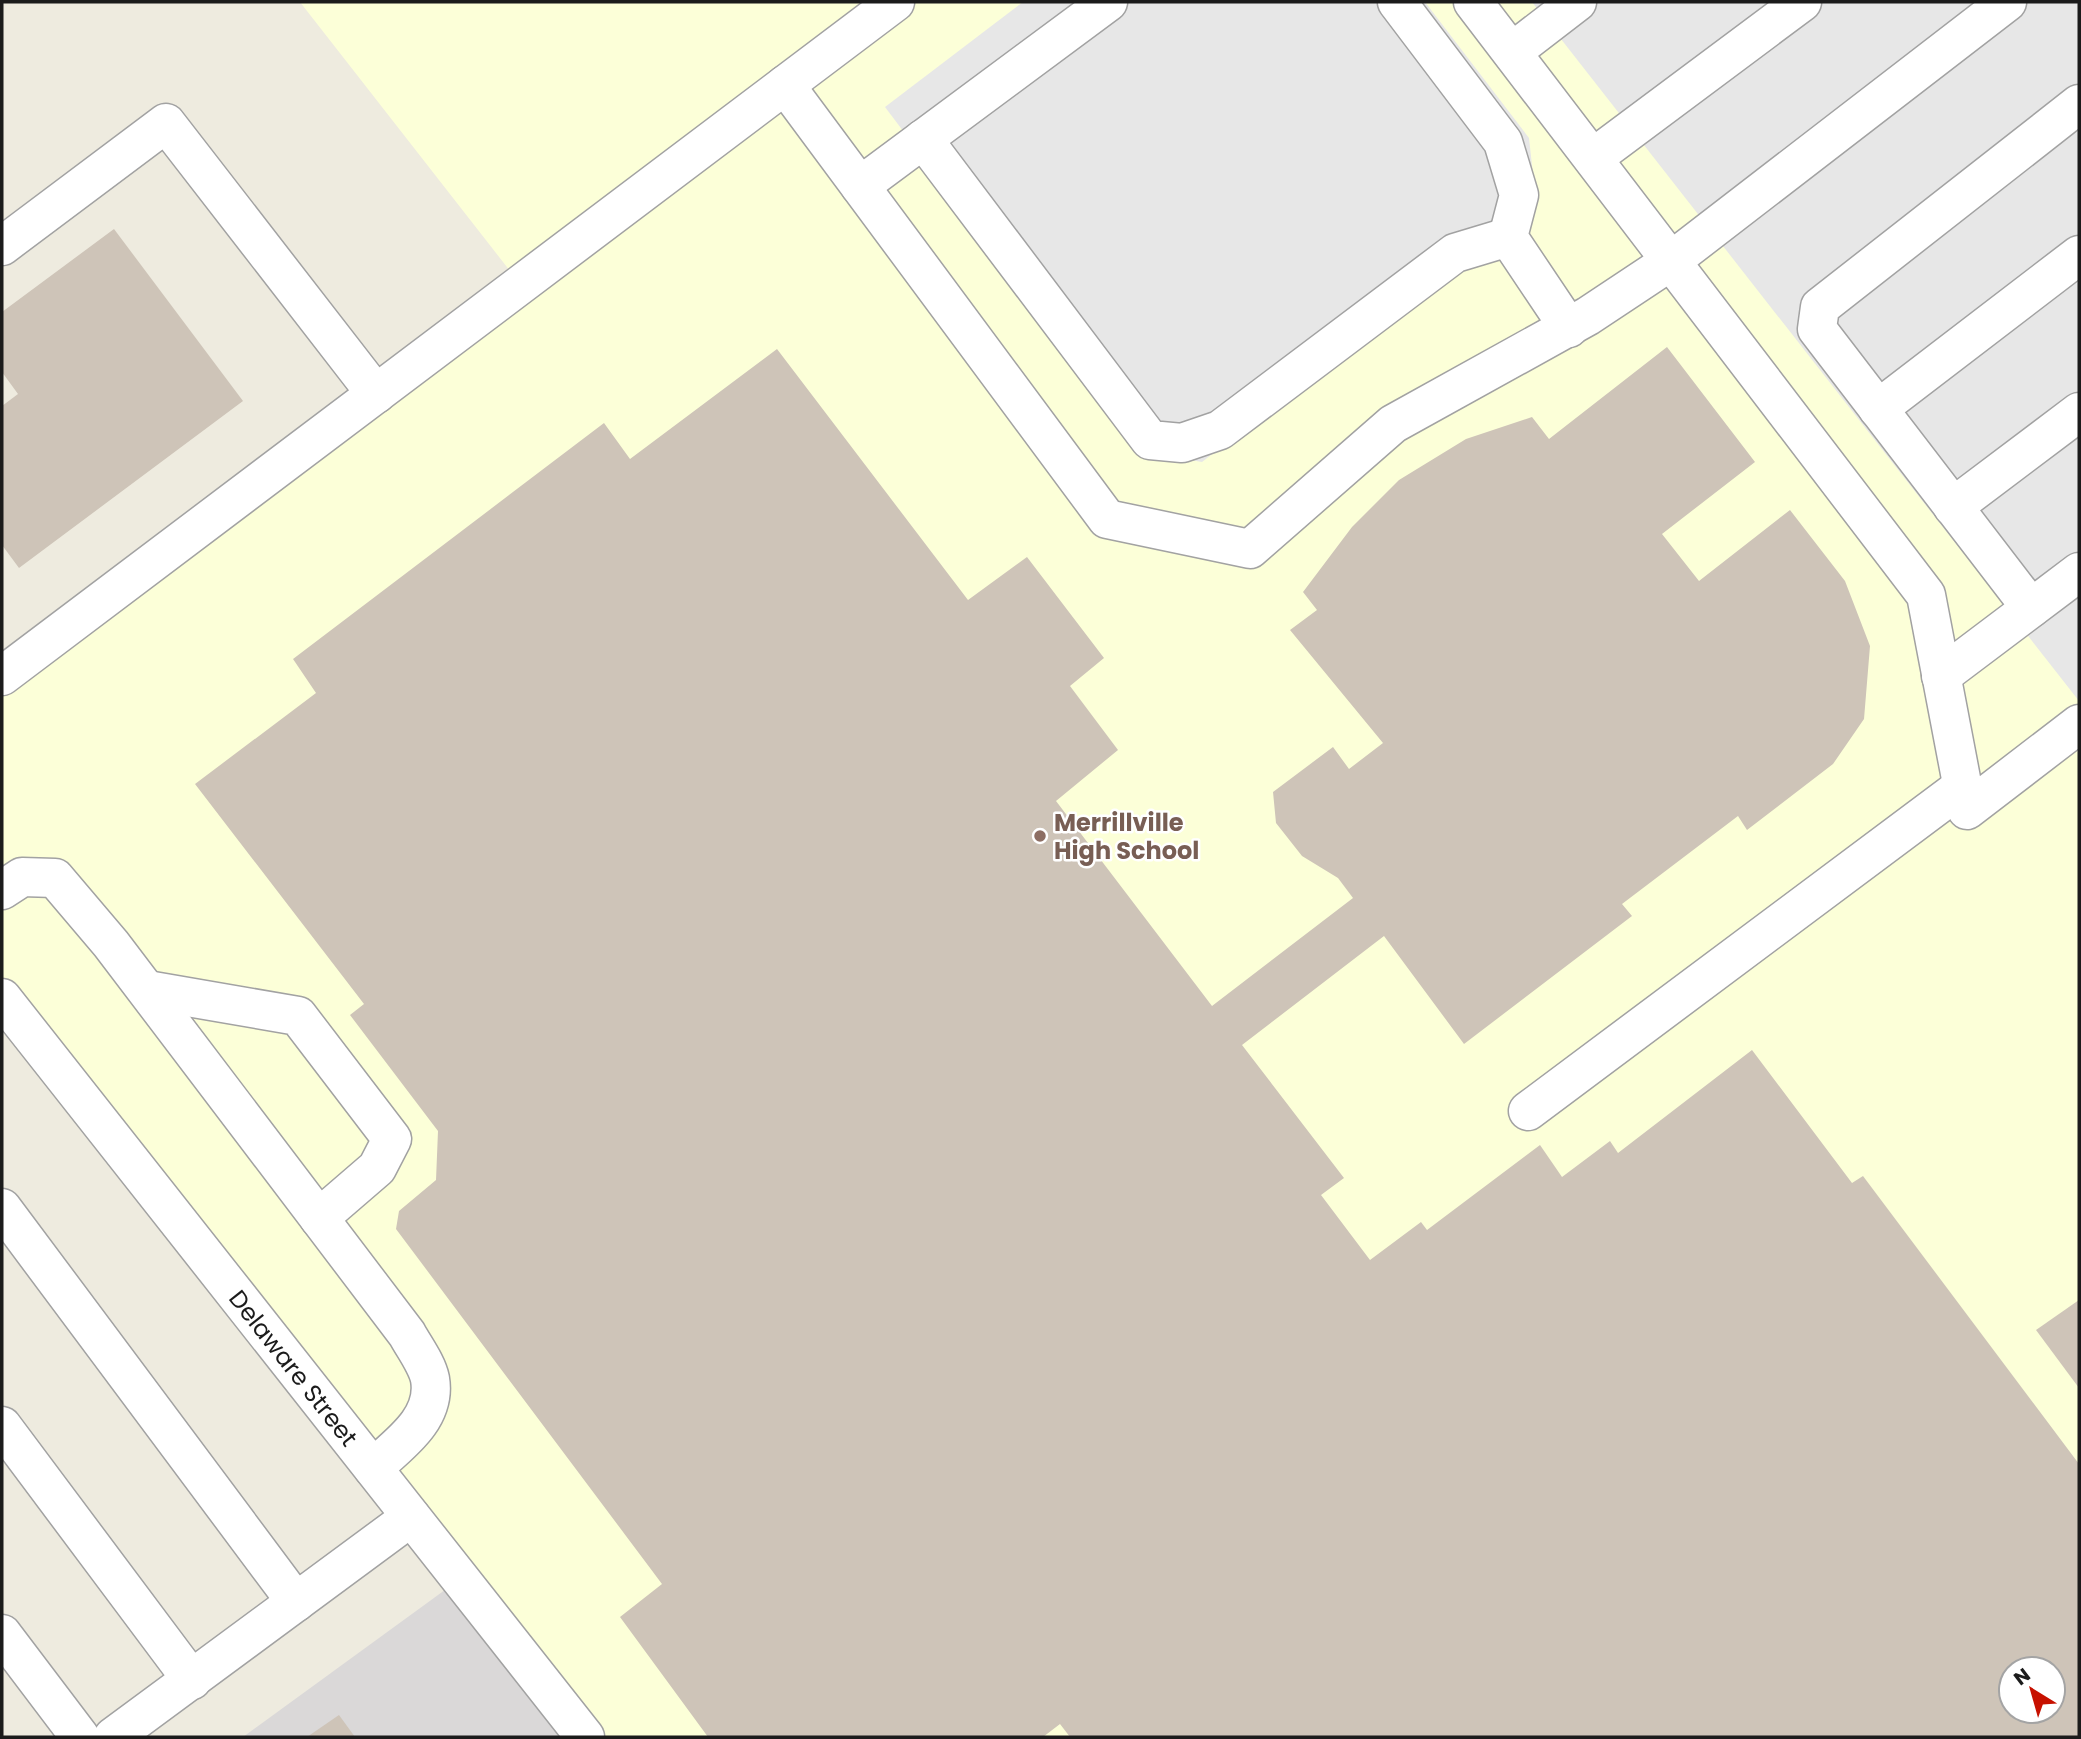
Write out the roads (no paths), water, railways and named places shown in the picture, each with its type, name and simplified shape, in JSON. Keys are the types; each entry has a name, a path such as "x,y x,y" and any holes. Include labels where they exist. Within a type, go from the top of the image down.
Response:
{"street":[{"path":"2,676 894,2"},
{"path":"860,186 1108,2"},
{"path":"1397,2 1503,142 1519,195 1508,237 1569,328"},
{"path":"1473,2 1926,595 1967,810 2079,724"},
{"path":"1512,52 1577,2"},
{"path":"1593,158 1802,2"},
{"path":"785,85 1107,519 1250,550 1393,424 1569,328 1671,261 2007,2"},
{"path":"2031,608 1817,329 1820,307 2079,104"},
{"path":"2,246 166,122 376,394"},
{"path":"923,139 1150,440 1182,443 1220,430 1455,253 1508,237"},
{"path":"1878,409 2079,255"},
{"path":"1954,507 2079,412"},
{"path":"1941,676 2079,572"},
{"path":"1528,1111 1963,786"},
{"path":"2,890 22,877 55,878 147,990 407,1334 430,1378 429,1404 417,1427 373,1468"},
{"path":"147,990 298,1016 393,1139 377,1168 319,1218"},
{"name":"Delaware Street","path":"2,999 585,1737"},
{"path":"2,1208 296,1602"},
{"path":"2,1426 192,1679"},
{"path":"113,1737 411,1517"},
{"path":"2,1634 80,1737"}],"place":[{"name":"Merrillville High School","path":"1040,836"}]}
